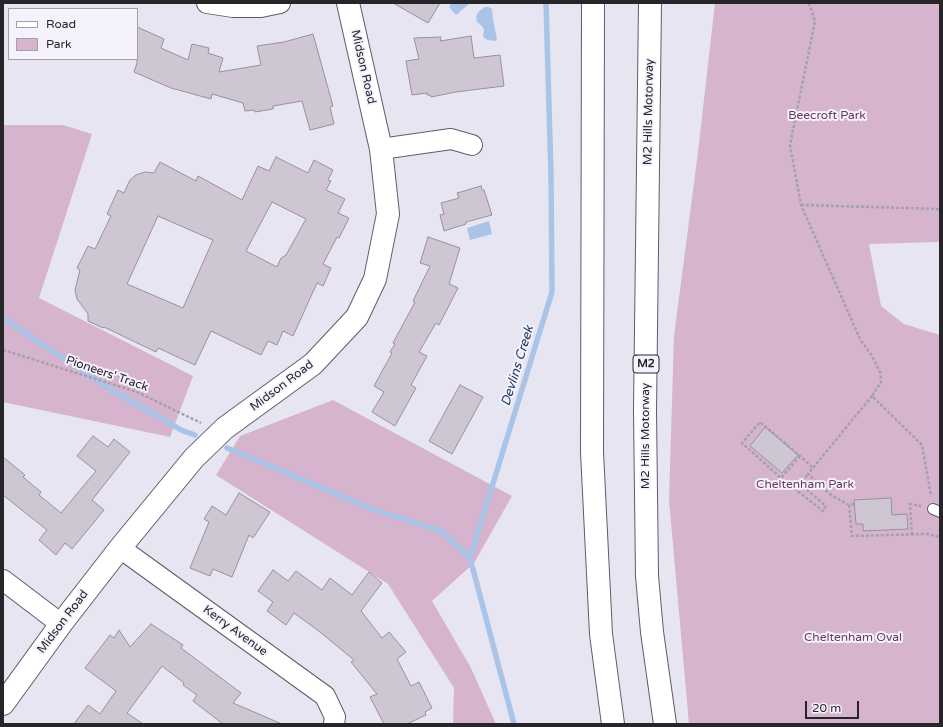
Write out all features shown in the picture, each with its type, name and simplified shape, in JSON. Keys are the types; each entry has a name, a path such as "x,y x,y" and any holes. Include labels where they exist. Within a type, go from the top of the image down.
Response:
{"main road":[{"name":"Midson Road","path":"3,704 61,624 120,548 194,458 224,428 313,364 357,317 375,279 388,214 381,149 348,3"},
{"path":"593,3 592,452 601,634 613,724"},
{"name":"M2 Hills Motorway","path":"650,3 645,411 646,531 647,576 652,632 665,724"}],"street":[{"path":"207,3 233,7 261,7 280,3"},
{"path":"381,149 451,139 472,145"},
{"name":"Kerry Avenue","path":"120,548 325,696 335,717 334,724"},
{"path":"3,580 61,624"}],"path":[{"path":"809,3 815,22 790,145 801,205 860,339 872,356 880,372 881,382 872,396 800,484 826,506 822,511 781,478 742,443 760,422 813,468"},
{"path":"801,205 940,209"},
{"name":"Pioneers' Track","path":"3,350 137,392 200,423 224,428"},
{"path":"872,396 922,445 936,510 910,504 912,535"},
{"path":"776,484 800,456"},
{"path":"808,474 831,495 849,505 854,504"},
{"path":"849,505 852,536 928,534 940,537"}],"green space":[{"name":"Cheltenham Park","path":"715,3 940,3 940,242 869,244 881,306 904,324 940,335 940,724 689,724 669,500 674,336 698,152"},
{"path":"3,125 63,125 92,134 39,298 193,376 170,437 3,402"},
{"path":"333,400 512,496 474,563 432,601 471,668 496,724 453,724 454,688 388,584 216,475 240,436"}],"water":[{"path":"451,3 470,3 456,15 449,7"},
{"path":"485,7 492,9 496,41 487,40 484,38 484,30 477,22 476,17 478,12"},
{"path":"489,221 492,234 470,240 467,228"}],"building":[{"path":"393,3 440,3 428,23"},
{"path":"138,27 164,39 161,48 188,60 192,44 209,48 208,53 223,58 219,72 261,65 257,46 284,42 313,34 333,106 330,107 334,124 310,130 302,101 273,106 273,109 255,112 254,110 245,111 243,103 212,94 211,99 171,88 134,72 137,63"},
{"path":"471,36 474,58 500,55 504,86 456,92 431,97 430,95 427,95 427,93 412,95 406,61 419,59 414,38 441,37 440,41"},
{"path":"276,157 308,173 314,160 333,170 328,180 331,181 326,190 345,199 338,213 349,218 323,264 331,268 323,286 317,283 293,336 283,331 277,345 268,341 261,355 211,331 195,365 158,348 156,352 88,321 88,314 77,299 75,290 80,270 77,268 88,246 95,249 111,216 107,214 118,190 124,193 130,180 136,175 145,172 154,173 160,162 196,181 198,176 242,200 258,166 269,171","holes":["272,202 306,219 286,255 281,258 277,267 246,251","158,216 213,240 183,308 127,284"]},
{"path":"481,186 482,190 484,190 492,215 466,222 466,224 444,231 440,215 444,214 441,203 459,198 457,193"},
{"path":"428,237 460,248 449,284 458,288 439,325 436,323 419,352 427,356 411,385 416,388 395,426 372,412 384,392 374,386 392,353 390,352 395,344 393,343 415,302 413,301 430,266 420,263"},
{"path":"460,385 483,397 452,454 429,441"},
{"path":"765,427 798,455 782,473 750,446"},
{"path":"93,436 108,447 114,439 130,452 92,500 104,510 72,549 65,543 56,555 39,540 47,530 3,495 3,457 25,475 23,477 41,492 39,495 61,513 96,471 77,456"},
{"path":"239,493 270,512 253,538 249,535 232,577 213,569 210,576 190,568 209,522 204,519 212,506 226,515"},
{"path":"891,498 892,515 907,514 908,529 863,531 863,524 856,524 854,500"},
{"path":"273,570 288,581 296,571 322,590 330,578 352,595 369,572 382,583 361,611 382,638 389,632 406,652 397,659 411,686 419,682 432,708 425,712 426,715 407,724 384,724 370,697 377,694 351,662 354,660 294,613 286,625 267,611 273,602 258,591"},
{"path":"151,624 183,645 181,648 241,693 233,703 282,724 223,724 193,701 197,695 183,685 184,683 162,666 127,713 143,724 74,724 88,705 100,714 116,691 85,668 110,635 114,638 119,630 130,647"}],"waterway":[{"name":"Devlins Creek","path":"514,724 470,558 552,292 551,175 546,3"},
{"path":"3,318 114,392 181,430 195,435"},
{"path":"227,448 372,509 441,531 470,558"}],"park label":[{"name":"Beecroft Park","path":"827,116"},
{"name":"Cheltenham Oval","path":"853,638"}]}
